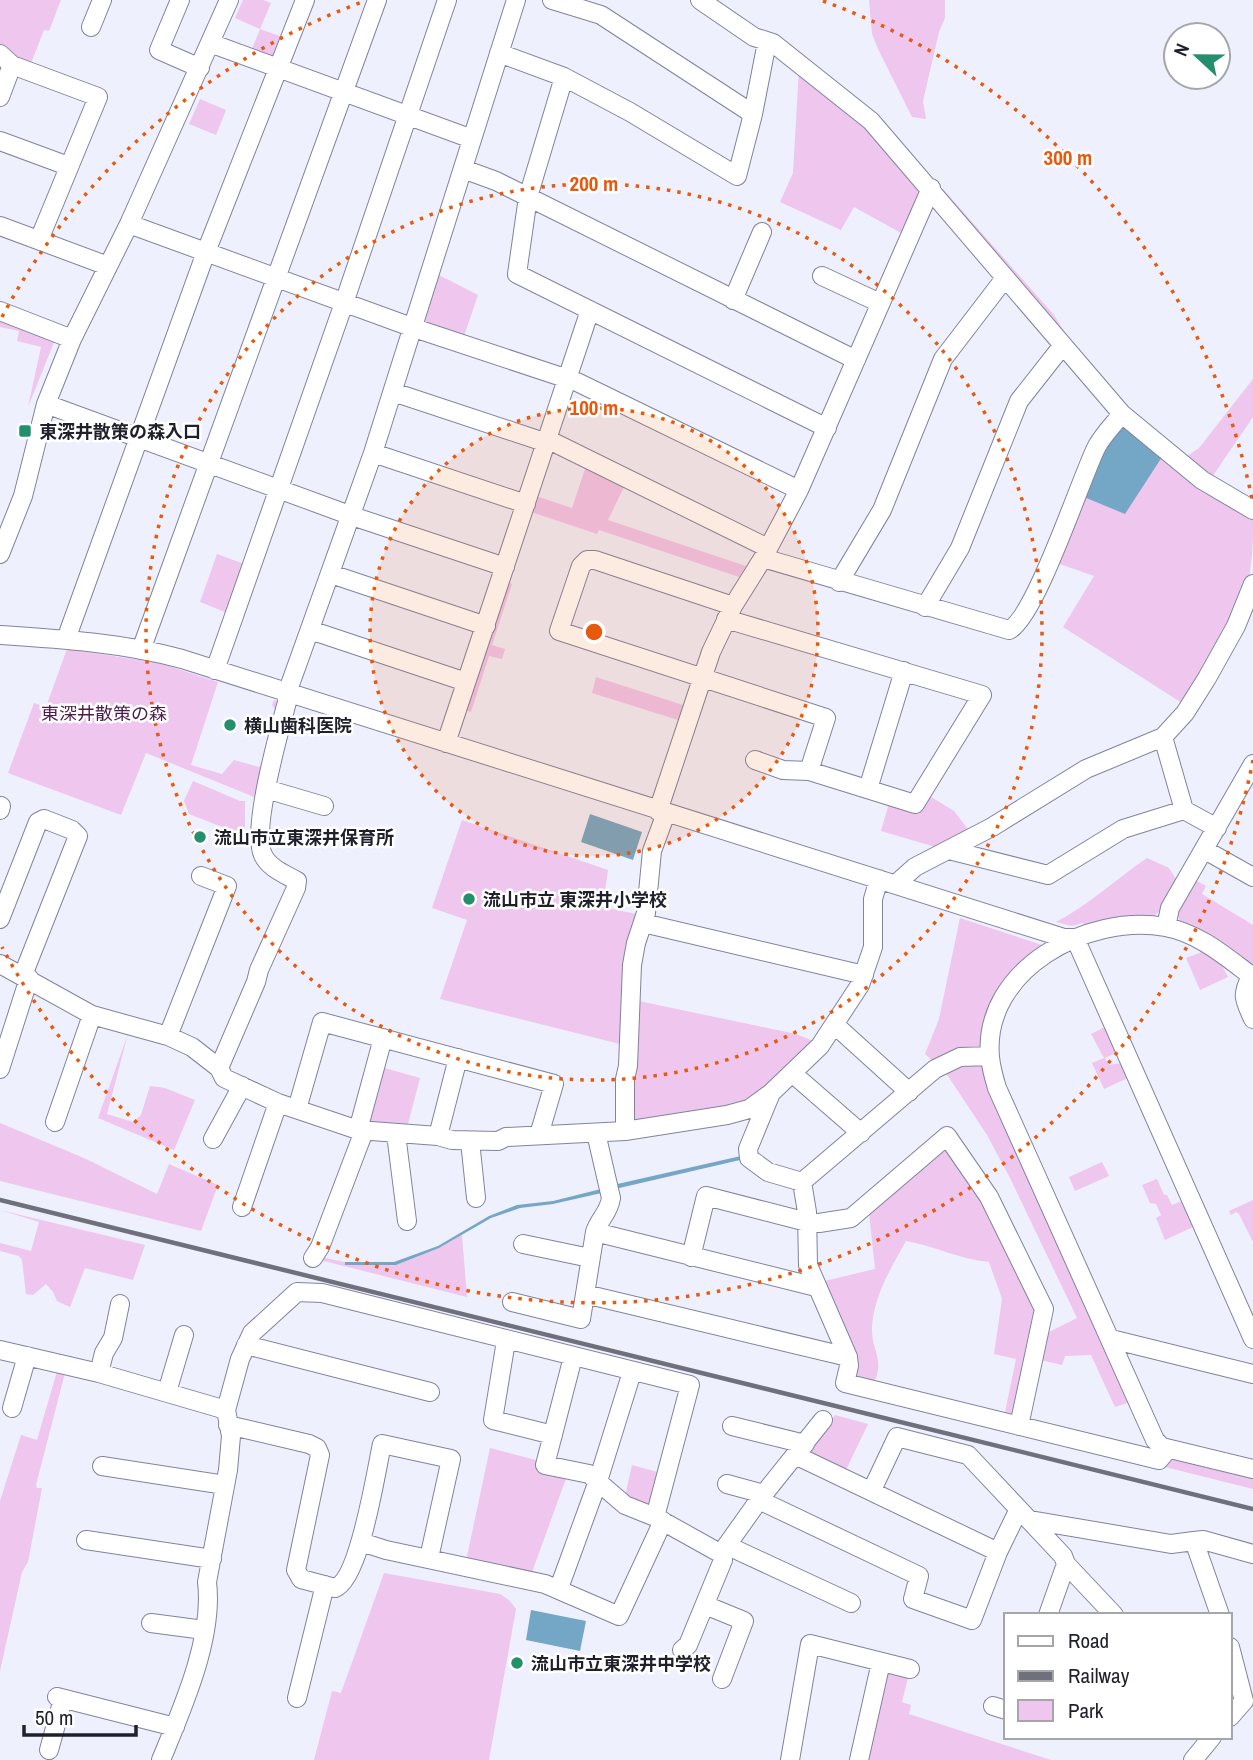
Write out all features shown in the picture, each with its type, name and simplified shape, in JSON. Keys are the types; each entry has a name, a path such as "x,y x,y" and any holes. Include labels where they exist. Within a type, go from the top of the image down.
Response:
{"street":[{"path":"180,0 159,50 200,68"},
{"path":"0,554 23,496 46,404 72,339 129,224 229,0"},
{"path":"68,640 206,252 305,0"},
{"path":"141,650 377,0"},
{"path":"215,670 447,0"},
{"path":"219,1068 256,982 258,970 296,888 297,881 274,868 263,856 258,837 287,693 373,453 516,0"},
{"path":"552,0 601,15 753,114"},
{"path":"701,0 754,37 774,43 871,121 1122,414 1202,480 1253,510"},
{"path":"91,27 99,1"},
{"path":"499,53 564,77 737,176 767,42"},
{"path":"210,43 472,139"},
{"path":"0,97 6,60 99,97 39,240"},
{"path":"564,77 528,197 517,274 827,428"},
{"path":"0,141 68,166"},
{"path":"463,169 496,181 856,360"},
{"path":"625,1131 625,1079 628,1066 632,965 643,923 652,851 701,679 729,612 799,490 931,188"},
{"path":"129,224 414,328 577,382 799,490"},
{"path":"0,226 108,265"},
{"path":"733,300 762,232"},
{"path":"822,276 880,303"},
{"path":"839,582 882,510 943,359 1005,278"},
{"path":"446,743 590,310"},
{"path":"0,311 72,339"},
{"path":"925,607 960,548 1020,401 1063,345"},
{"path":"393,392 547,443 555,443 765,553 839,582 1004,630 1017,625 1039,588 1097,446 1122,414"},
{"path":"46,404 352,516 505,567"},
{"path":"373,453 526,504"},
{"path":"755,760 783,770 809,771 915,804 982,695 729,612 592,559 583,562 559,631 826,718 809,771"},
{"path":"331,574 486,626"},
{"path":"0,964 92,1015 168,1036 192,1047 219,1068 224,1079 278,1103 361,1130 438,1136 452,1140 498,1141 540,1135 625,1131 749,1109 771,1093 820,1046 835,1025 863,975 873,947 873,899 887,881 992,827 1086,769 1163,737 1185,712 1207,678 1236,626 1253,584"},
{"path":"310,629 467,682"},
{"path":"0,635 68,640 141,650 215,670 1064,938 1074,938"},
{"path":"868,789 904,671"},
{"path":"1163,737 1184,810 1217,828"},
{"path":"1166,927 1170,908 1253,764"},
{"path":"266,789 324,806"},
{"path":"949,850 1048,875 1123,829 1184,810"},
{"path":"0,919 38,822 44,819 72,830 78,836 26,977 0,1069"},
{"path":"1205,850 1253,877"},
{"path":"168,1036 227,886 201,876"},
{"path":"643,923 863,975"},
{"path":"1253,1019 1244,994 1252,976 1200,940 1166,927 1116,926 1074,938 1039,959 1011,986 996,1017 990,1056 997,1088 1155,1440 1168,1449 1253,1469"},
{"path":"1074,938 1253,1339"},
{"path":"55,1122 92,1015"},
{"path":"297,1109 322,1022 554,1084 540,1135"},
{"path":"835,1025 909,1092"},
{"path":"313,1258 320,1247 361,1130 383,1038"},
{"path":"802,1182 935,1069 950,1060 990,1056"},
{"path":"438,1136 458,1058"},
{"path":"792,1073 860,1133"},
{"path":"213,1139 242,1086"},
{"path":"771,1093 748,1149 749,1158 768,1171 802,1182"},
{"path":"242,1207 278,1103"},
{"path":"512,1302 581,1319 595,1232 599,1219 609,1209 611,1198 596,1133"},
{"path":"396,1134 407,1222"},
{"path":"691,1256 706,1196 807,1222 851,1218 947,1136 989,1197 1044,1309 1018,1426"},
{"path":"470,1141 476,1198"},
{"path":"802,1182 807,1222 808,1265 848,1357 845,1383 1159,1460 1168,1449"},
{"path":"595,1232 816,1287"},
{"path":"523,1244 590,1258"},
{"path":"161,1760 188,1699 204,1630 209,1598 207,1582 231,1436 227,1418 240,1359 253,1333 293,1295 302,1291 322,1293 690,1385 659,1519 619,1616 559,1588 361,1542"},
{"path":"585,1294 848,1357"},
{"path":"99,1373 104,1353 113,1338 120,1304"},
{"path":"167,1392 184,1335"},
{"path":"1111,1339 1253,1374"},
{"path":"506,1341 493,1420 553,1434"},
{"path":"246,1345 430,1392"},
{"path":"0,1350 167,1392 227,1418 309,1444 319,1450 296,1570 301,1579 334,1588 344,1581 361,1542 382,1444 451,1459 429,1558"},
{"path":"12,1408 27,1356"},
{"path":"573,1357 545,1465 589,1474 625,1505 659,1519 716,1551 725,1549 851,1603"},
{"path":"559,1588 598,1481 632,1372"},
{"path":"681,1650 688,1646 725,1549 823,1420"},
{"path":"732,1426 800,1449 872,1490 998,1552"},
{"path":"872,1490 897,1437 968,1454 1112,1613"},
{"path":"102,1466 225,1485"},
{"path":"727,1484 762,1497 919,1576 913,1599 972,1620 998,1552 1024,1515"},
{"path":"1024,1515 1171,1544 1203,1540 1253,1554"},
{"path":"86,1540 212,1559"},
{"path":"1194,1541 1219,1613"},
{"path":"1049,1613 1066,1564"},
{"path":"298,1699 325,1585"},
{"path":"705,1605 744,1621 722,1679"},
{"path":"151,1623 204,1630"},
{"path":"790,1760 810,1644 910,1669"},
{"path":"1232,1655 1244,1701 1232,1715"},
{"path":"859,1760 881,1662"},
{"path":"49,1750 60,1698 175,1727"},
{"path":"1193,1760 1210,1739"}],"green space":[{"path":"0,0 61,0 49,31 44,30 30,66 0,48"},
{"path":"243,0 263,0 271,3 260,29 235,18"},
{"path":"869,0 945,0 945,18 939,32 923,101 926,119 912,117 878,49 872,34"},
{"path":"260,29 285,38 277,59 250,54"},
{"path":"799,69 862,122 917,183 918,195 901,233 854,207 841,230 780,202 793,173"},
{"path":"200,99 226,110 216,135 189,124"},
{"path":"943,189 1054,315 1067,336 1149,431 1137,421 942,192"},
{"path":"437,274 478,295 463,339 426,326 423,320"},
{"path":"0,320 55,340 28,407 41,347 17,341 19,331 0,327"},
{"path":"1253,379 1253,417 1210,480 1183,459 1199,448"},
{"path":"1163,454 1253,516 1253,542 1247,585 1227,631 1185,705 1063,627 1094,576 1057,563 1084,497"},
{"path":"586,466 625,485 608,520 746,566 739,577 599,530 597,534 531,512 536,496 572,508"},
{"path":"217,554 247,565 230,614 200,602"},
{"path":"507,582 512,584 492,645 505,649 502,659 489,656 471,712 465,710"},
{"name":"東深井散策の森","path":"67,649 159,663 218,682 191,765 222,774 234,760 259,767 263,762 275,710 272,705 274,700 281,703 259,799 146,753 121,815 8,773 34,703 46,707"},
{"path":"596,677 683,705 678,720 592,693"},
{"path":"193,781 245,801 245,836 189,814 184,801"},
{"path":"928,795 954,811 971,833 939,848 881,831 889,803"},
{"path":"462,820 608,870 603,907 641,915 624,1045 440,999 467,920 432,908"},
{"path":"1147,858 1169,868 1178,882 1162,909 1153,917 1113,918 1085,926 1083,923 1072,926 1056,922 1091,900"},
{"path":"1195,880 1206,886 1202,894 1253,925 1253,967 1180,922 1177,912"},
{"path":"960,918 1048,947 1035,955 986,1048 934,1062 925,1054 939,1019"},
{"path":"1202,952 1222,966 1228,977 1200,990 1186,958"},
{"path":"634,1000 796,1034 816,1042 744,1106 638,1125 632,1119"},
{"path":"1105,1027 1117,1052 1105,1058 1109,1065 1121,1063 1128,1078 1104,1089 1092,1063 1104,1058 1091,1034"},
{"path":"128,1034 107,1114 133,1122 141,1115 150,1086 165,1088 195,1100 174,1150 98,1118"},
{"path":"981,1059 1133,1401 1115,1407 1091,1355 1065,1356 1062,1365 1040,1360 1045,1334 1077,1318 1009,1176 987,1135 944,1070"},
{"path":"381,1067 420,1078 407,1128 371,1127 366,1120"},
{"path":"0,1123 84,1158 157,1194 169,1164 218,1185 201,1231 0,1181"},
{"path":"943,1150 949,1151 980,1199 1036,1311 1014,1413 1004,1417 1016,1359 994,1354 1002,1299 989,1262 906,1241 884,1282 873,1315 872,1336 878,1368 873,1385 856,1382 855,1366 820,1282 875,1269 869,1213"},
{"path":"1102,1162 1109,1176 1075,1191 1069,1177"},
{"path":"1157,1179 1172,1205 1184,1200 1195,1226 1165,1240 1156,1218 1161,1215 1156,1204 1150,1203 1142,1185"},
{"path":"1253,1200 1253,1242 1239,1214 1236,1212 1231,1215 1229,1211"},
{"path":"0,1210 145,1245 133,1280 85,1268 70,1307 57,1301 46,1284 33,1295 26,1294 22,1260 19,1256 0,1251 0,1243 31,1251 39,1222"},
{"path":"462,1235 467,1297 320,1260 320,1257 345,1262 346,1265 396,1265 439,1248"},
{"path":"58,1368 65,1373 36,1485 37,1488 42,1488 28,1562 22,1572 0,1671 0,1501 21,1435 37,1440"},
{"path":"835,1415 868,1424 845,1472 811,1456 809,1451"},
{"path":"490,1448 540,1461 538,1470 567,1476 531,1575 466,1561"},
{"path":"1171,1456 1253,1476 1253,1489 1161,1466"},
{"path":"632,1465 661,1473 653,1503 648,1507 625,1496"},
{"path":"384,1573 500,1594 516,1609 489,1760 314,1760 332,1691 341,1693"},
{"path":"890,1670 909,1674 902,1702 911,1705 909,1714 1051,1760 864,1760 885,1672"}],"water":[{"path":"1126,427 1162,457 1125,514 1084,497 1103,449 1119,428"},
{"path":"590,814 642,832 633,860 581,842"},
{"path":"741,1156 740,1160 615,1189 613,1185"},
{"path":"605,1188 606,1192 553,1204 520,1208 491,1218 439,1248 396,1265 345,1265 345,1262 394,1262 438,1246 489,1216 517,1205 553,1201"},
{"path":"531,1610 586,1621 580,1651 526,1640"}],"railway":[{"path":"0,1200 1253,1509"}],"place":[{"name":"東深井散策の森入口","path":"25,431"},
{"name":"横山歯科医院","path":"230,725"},
{"name":"流山市立東深井保育所","path":"200,837"},
{"name":"流山市立 東深井小学校","path":"469,899"},
{"name":"流山市立東深井中学校","path":"517,1663"}]}
